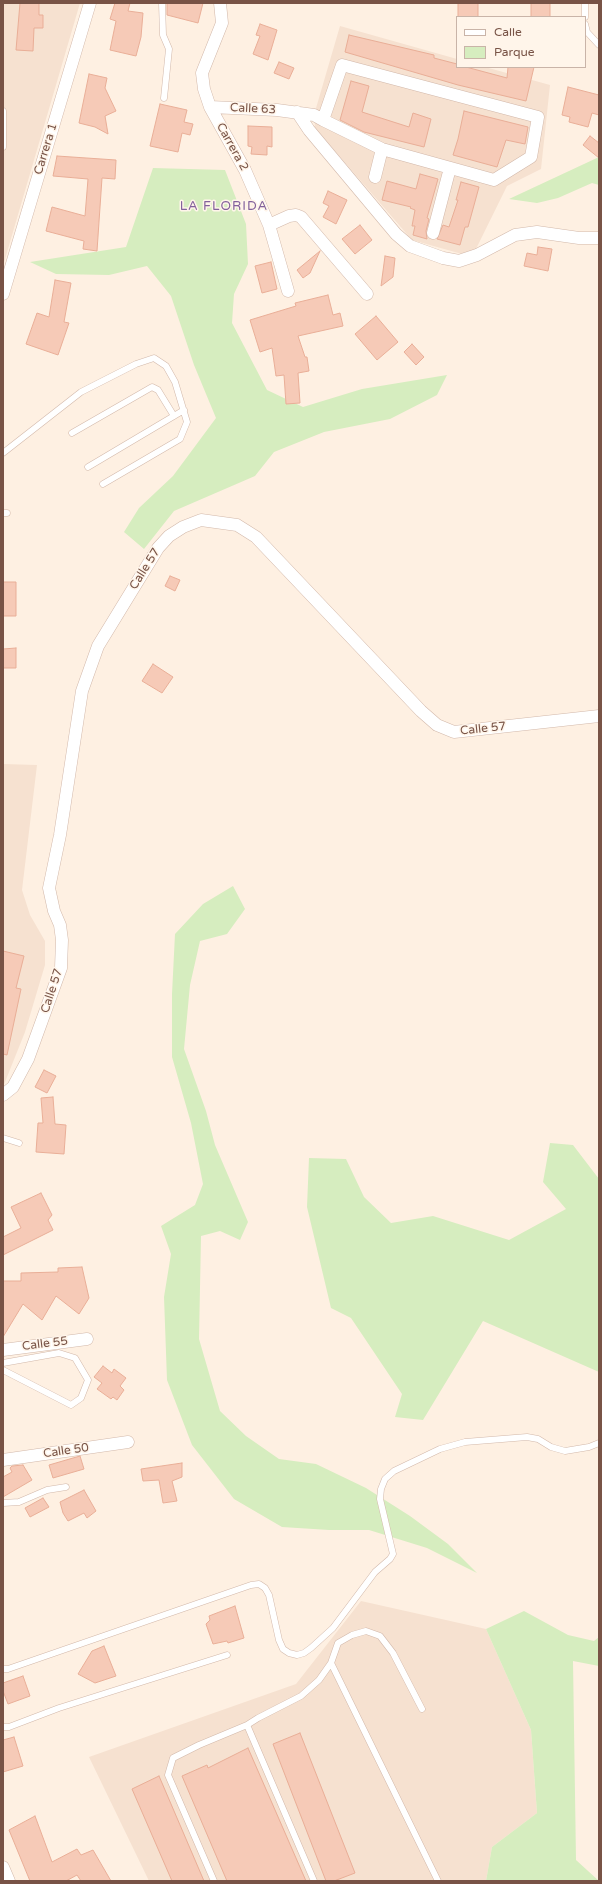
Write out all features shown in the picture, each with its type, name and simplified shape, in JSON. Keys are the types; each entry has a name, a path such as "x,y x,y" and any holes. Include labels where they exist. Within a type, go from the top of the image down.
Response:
{"street":[{"name":"Carrera 1","path":"3,294 90,3"},
{"name":"Carrera 2","path":"220,3 222,23 202,73 204,89 210,107 245,170 269,225 288,291"},
{"name":"Calle 63","path":"210,107 297,112 314,115 323,120 382,149 494,180 531,157 538,117 342,65 323,120"},
{"path":"297,112 309,130 391,228 410,246 443,258 459,261 477,256 514,235 537,232 579,238 599,238"},
{"path":"375,176 382,149"},
{"path":"433,233 450,168"},
{"path":"269,225 288,216 296,215 301,217 366,294"},
{"name":"Calle 57","path":"3,1095 13,1087 28,1059 61,968 62,940 60,925 54,911 49,888 60,835 82,692 98,646 118,613 158,548 169,536 183,527 201,520 237,525 256,537 421,711 437,725 454,732 599,716"},
{"name":"Calle 55","path":"3,1350 87,1339"},
{"name":"Calle 50","path":"3,1460 128,1442"},
{"path":"3,1868 9,1881"}],"lane":[{"path":"162,3 162,35 169,49 164,98"},
{"path":"585,3 585,16"},
{"path":"586,28 587,32 599,45"},
{"path":"3,111 3,147"},
{"path":"3,453 80,392 136,364 154,358 166,366 172,376 184,410 187,422 180,439 102,484"},
{"path":"72,433 152,386 158,390 174,416"},
{"path":"88,467 184,410"},
{"path":"3,1138 19,1143"},
{"path":"3,1363 59,1353 75,1358 88,1380 81,1398 71,1405 3,1370"},
{"path":"3,1669 8,1669 236,1590 258,1584 265,1588 269,1596 279,1640 283,1648 290,1653 297,1655 304,1653 333,1628 370,1578 393,1554 380,1499 381,1489 385,1479 394,1471 440,1449 465,1442 527,1437 538,1439 550,1447 565,1450 589,1447 599,1443"},
{"path":"3,1503 19,1502 47,1490 66,1487"},
{"path":"214,1881 168,1775 173,1758 199,1745 247,1726 258,1718 301,1696 319,1680 331,1663 338,1643 352,1635 366,1631 380,1636 392,1653 422,1709"},
{"path":"3,1727 9,1727 72,1703 227,1655"},
{"path":"331,1663 438,1881"},
{"path":"247,1726 314,1881"}],"shaded area":[{"path":"3,3 80,3 3,266"},
{"path":"340,26 456,59 456,68 489,68 550,85 541,169 507,186 474,253 462,254 412,240 315,128 314,115"},
{"path":"3,764 37,765 22,890 30,915 45,941 45,965 25,1032 3,1087"},
{"path":"361,1601 486,1629 531,1730 537,1813 492,1847 486,1881 149,1881 89,1757 296,1684"}],"green space":[{"path":"599,157 599,185 592,183 558,198 537,203 509,199"},
{"path":"153,168 225,170 246,224 248,264 234,294 232,323 267,390 303,407 362,389 447,375 437,395 390,419 324,432 274,452 255,476 174,511 144,549 124,532 139,508 173,476 216,418 194,365 171,296 147,266 109,275 56,274 30,262 126,247"},
{"path":"233,886 245,909 227,934 200,941 190,985 184,1049 206,1111 215,1145 248,1222 240,1240 220,1231 201,1236 199,1339 220,1411 246,1436 279,1459 316,1464 366,1488 410,1516 448,1544 477,1573 427,1548 369,1530 329,1530 282,1527 234,1499 192,1445 167,1380 164,1297 171,1254 161,1226 195,1205 203,1184 191,1123 172,1057 172,994 175,934 203,904"},
{"path":"550,1143 573,1145 599,1179 599,1372 483,1321 423,1420 395,1417 402,1394 351,1318 331,1308 307,1207 309,1158 346,1159 364,1197 391,1223 433,1216 509,1240 566,1209 543,1182"},
{"path":"524,1611 568,1635 594,1641 599,1637 599,1666 573,1661 576,1860 599,1881 486,1881 492,1847 537,1813 531,1730 486,1629"}],"building":[{"path":"20,3 39,3 39,15 43,15 43,28 34,28 33,51 16,50"},
{"path":"115,3 130,3 128,11 143,13 141,37 136,56 110,50 116,21 110,19"},
{"path":"167,3 203,3 198,23 167,15"},
{"path":"458,3 478,3 478,16 458,16"},
{"path":"531,3 550,3 550,16 531,16"},
{"path":"260,24 277,30 268,60 253,54 260,36 256,35"},
{"path":"349,35 434,55 434,58 456,64 456,68 470,68 507,78 508,68 534,68 526,101 458,85 345,52"},
{"path":"279,62 294,68 289,79 274,73"},
{"path":"89,74 107,78 105,88 116,111 105,116 108,134 95,127 79,123"},
{"path":"351,81 369,86 362,112 409,127 413,113 431,119 424,147 364,132 340,120"},
{"path":"568,87 599,95 599,115 592,113 588,127 569,122 570,117 562,115"},
{"path":"160,104 187,110 184,122 193,124 190,135 182,133 178,152 150,146"},
{"path":"464,111 528,127 525,144 506,140 497,167 453,155"},
{"path":"248,126 272,127 272,147 267,146 267,155 251,154 252,147 248,146"},
{"path":"590,136 599,143 599,158 583,145"},
{"path":"57,156 116,160 115,179 102,178 97,251 83,249 84,241 46,231 52,207 85,216 88,179 53,176"},
{"path":"420,174 438,179 427,218 429,219 426,231 427,239 413,235 415,226 412,226 415,210 410,208 411,207 382,200 387,181 416,189"},
{"path":"461,182 479,187 468,227 465,227 460,245 437,239 443,225 449,227 458,200 456,200"},
{"path":"328,191 347,200 336,224 323,217 329,206 323,203"},
{"path":"360,225 372,240 355,254 342,239"},
{"path":"538,247 552,249 548,271 524,266 527,253 537,255"},
{"path":"320,251 310,273 303,278 297,270"},
{"path":"385,256 395,258 393,277 381,286"},
{"path":"271,262 277,289 262,293 255,266"},
{"path":"55,280 71,283 64,322 69,323 58,355 26,344 37,313 49,317"},
{"path":"328,295 333,315 340,313 343,326 298,336 305,357 307,357 309,371 298,373 300,403 286,404 284,375 276,376 272,348 260,352 250,320 296,306 295,303"},
{"path":"376,316 398,342 377,360 355,334"},
{"path":"412,344 424,357 416,365 404,352"},
{"path":"170,576 180,580 175,591 165,586"},
{"path":"3,582 16,582 16,616 3,616"},
{"path":"16,648 16,668 3,668 3,649"},
{"path":"153,664 173,677 162,693 142,681"},
{"path":"3,951 24,956 16,988 21,989 7,1055 3,1054"},
{"path":"44,1070 56,1076 47,1093 35,1087"},
{"path":"53,1097 55,1124 66,1125 64,1154 36,1152 38,1123 43,1123 41,1098"},
{"path":"41,1193 52,1215 48,1220 53,1230 3,1255 3,1237 21,1228 11,1207"},
{"path":"82,1267 89,1298 79,1314 56,1296 42,1320 23,1304 3,1337 3,1281 21,1281 21,1273 58,1272 58,1268"},
{"path":"103,1366 112,1373 114,1369 126,1378 120,1386 124,1390 117,1400 113,1397 111,1399 97,1389 102,1383 94,1377"},
{"path":"80,1456 84,1469 53,1478 49,1465"},
{"path":"182,1463 182,1477 172,1481 177,1501 163,1503 159,1480 143,1481 141,1469"},
{"path":"23,1465 32,1480 3,1497 3,1477 12,1472 10,1468 12,1466"},
{"path":"84,1490 96,1511 87,1518 84,1513 68,1521 63,1513 60,1502"},
{"path":"43,1498 49,1507 30,1517 25,1508"},
{"path":"235,1606 244,1638 228,1643 227,1641 213,1644 206,1624 210,1620 209,1616"},
{"path":"104,1646 116,1676 95,1683 78,1674 92,1651"},
{"path":"23,1676 30,1696 8,1704 3,1691 3,1683"},
{"path":"300,1733 355,1873 334,1881 326,1881 273,1744"},
{"path":"14,1737 23,1766 3,1772 3,1740"},
{"path":"248,1748 306,1881 227,1881 182,1776 207,1765 208,1768"},
{"path":"159,1776 204,1881 172,1881 132,1789"},
{"path":"35,1816 52,1862 77,1849 81,1855 93,1850 111,1881 81,1881 77,1875 66,1881 30,1881 9,1830"}],"district":[{"name":"LA FLORIDA","path":"224,207"}]}
